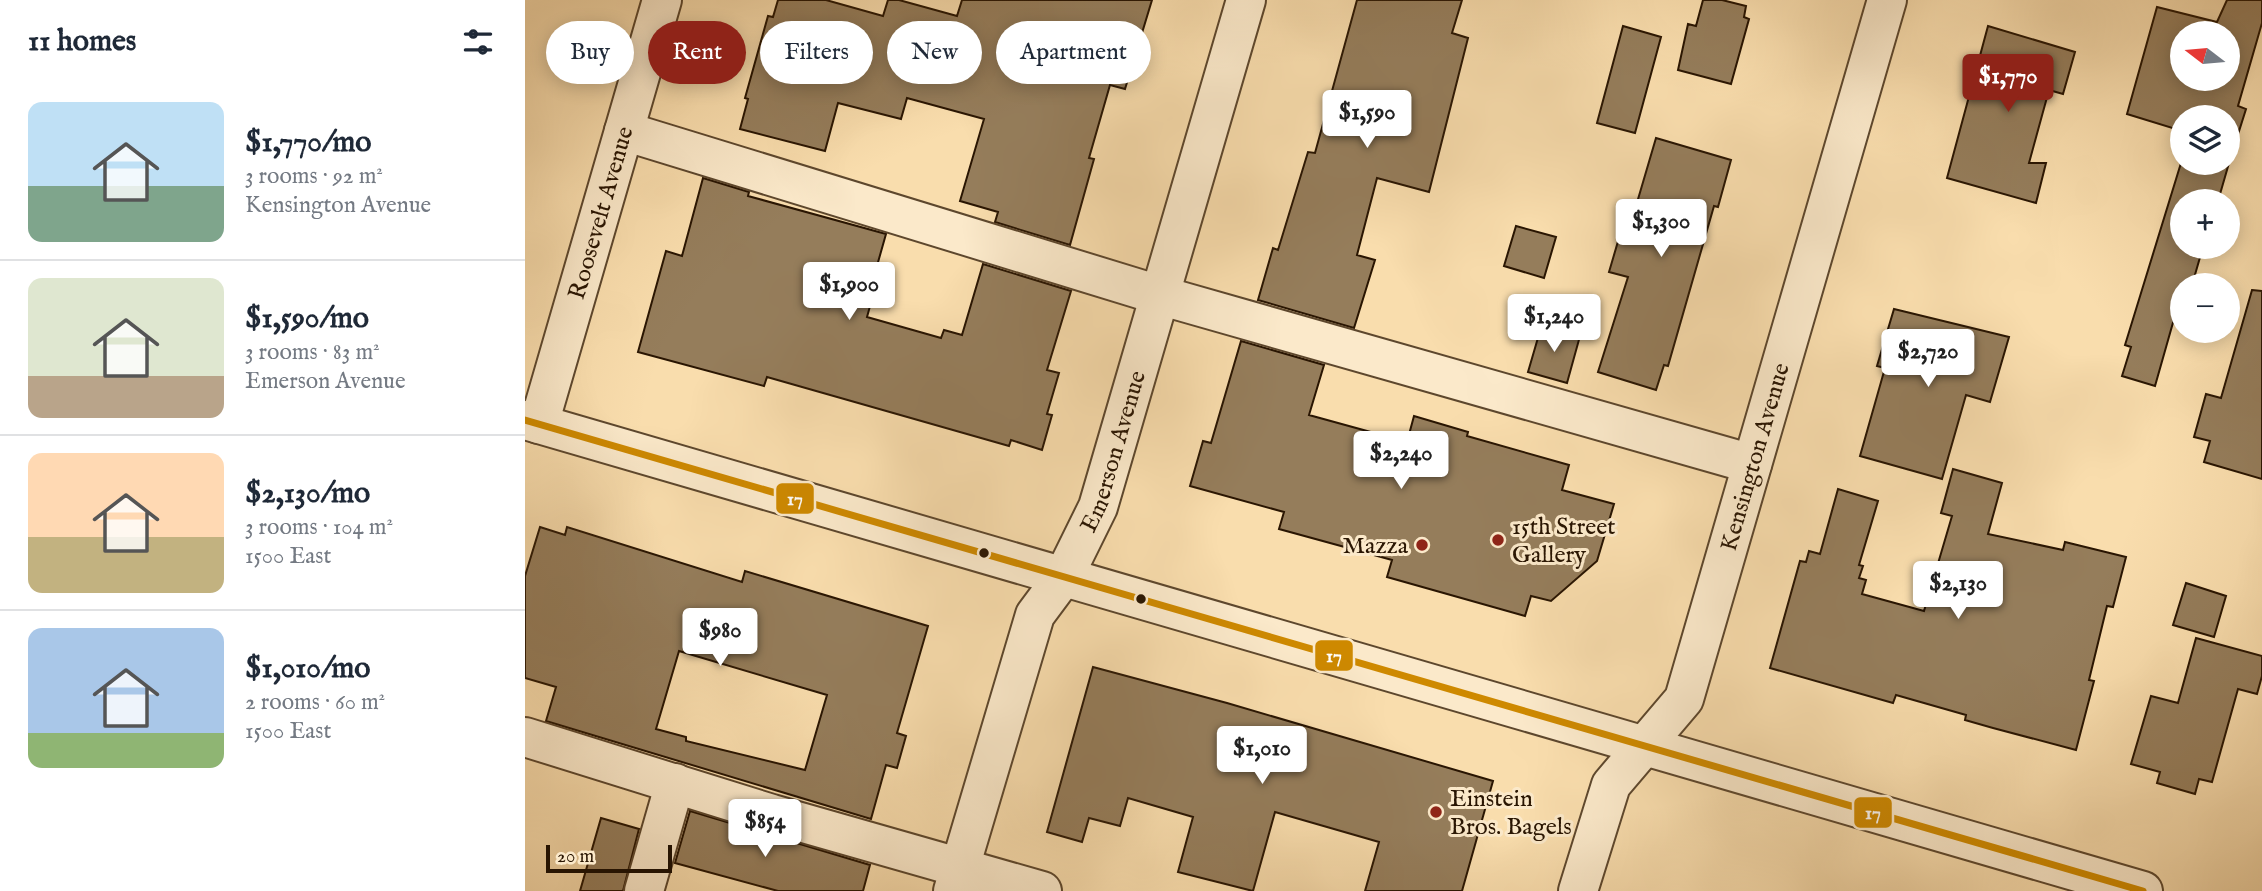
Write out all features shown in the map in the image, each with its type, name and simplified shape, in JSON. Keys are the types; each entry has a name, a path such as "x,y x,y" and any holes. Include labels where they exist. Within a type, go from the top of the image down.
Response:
{"street":[{"name":"Roosevelt Avenue","path":"532,422 624,131 662,0"},
{"name":"Emerson Avenue","path":"957,879 1035,615 1063,576 1098,507 1246,0"},
{"name":"Kensington Avenue","path":"1578,891 1611,785 1684,699 1887,0"},
{"path":"624,131 1159,295 1752,464"},
{"path":"532,422 2143,891"},
{"path":"525,737 675,783 957,879 1042,891"},
{"path":"644,891 675,783"}],"building":[{"path":"778,0 826,0 883,16 888,0 899,0 957,16 962,0 1152,0 1146,21 996,21 996,84 1127,84 1125,89 1110,85 1089,158 1094,159 1070,245 995,222 998,212 960,201 984,119 907,98 901,119 838,103 825,151 740,129 748,99 745,98 760,45 760,84 873,84 873,21 767,21 768,16 773,17"},
{"path":"1357,0 1462,0 1452,33 1468,38 1429,192 1377,178 1357,255 1375,260 1354,328 1258,300 1273,248 1278,250 1308,152 1315,153"},
{"path":"1703,0 1722,0 1746,6 1744,17 1749,19 1731,84 1678,70 1688,24 1696,26"},
{"path":"2227,0 2262,0 2262,23 2238,105 2170,105 2170,127 2127,114 2157,7 2213,21 2170,21 2170,91 2240,91 2240,21 2217,21"},
{"path":"1623,26 1661,37 1635,133 1597,123"},
{"path":"1988,26 2075,52 2063,94 2049,90 2029,163 2046,163 2036,203 1947,178"},
{"path":"2240,107 2246,109 2240,128"},
{"path":"1656,138 1731,160 1718,207 1714,206 1668,366 1664,365 1656,390 1598,372 1628,277 1609,272 1624,221 1631,223"},
{"path":"2177,175 2226,175 2221,189 2173,189"},
{"path":"703,178 749,192 748,196 886,234 871,287 875,288 867,317 941,338 944,330 962,335 983,264 1071,291 1047,370 1059,373 1047,414 1052,415 1042,450 1011,440 1009,446 767,377 764,386 638,352 666,251 682,256"},
{"path":"2170,199 2170,259 2200,259 2195,273 2170,273 2170,333 2155,386 2122,376 2131,347 2125,345"},
{"path":"1516,226 1556,237 1544,278 1504,266"},
{"path":"2252,290 2262,291 2262,479 2204,462 2210,441 2194,437 2206,394 2221,398 2237,343 2240,343 2240,332"},
{"path":"1894,309 2009,337 1990,402 1966,395 1942,479 1860,456 1885,368 1877,366"},
{"path":"1542,324 1580,336 1567,383 1528,372"},
{"path":"1241,341 1324,365 1309,415 1407,442 1414,416 1468,432 1467,436 1569,465 1562,490 1614,504 1597,561 1551,601 1531,596 1525,616 1387,577 1392,560 1279,529 1284,512 1190,486 1203,441 1211,443"},
{"path":"1953,469 2002,483 1988,534 2063,550 2065,542 2126,557 2113,607 2107,606 2089,680 2094,681 2076,750 1965,720 1966,715 1896,695 1893,703 1770,668 1800,561 1806,562 1809,551 1820,554 1838,489 1878,501 1859,565 1863,566 1859,578 1866,580 1862,594 1924,611 1952,516 1941,513"},
{"path":"540,527 565,535 567,527 742,582 745,571 928,626 897,733 906,736 897,768 886,765 871,819 546,721 556,687 525,678 525,576","holes":["679,651 827,695 805,770 686,741 686,737 656,729"]},
{"path":"2186,583 2226,596 2214,637 2173,625"},
{"path":"2196,638 2262,656 2262,676 2257,694 2238,689 2212,782 2199,779 2195,794 2157,783 2160,772 2131,764 2151,696 2178,703"},
{"path":"1093,667 1227,703 1493,781 1462,891 1365,891 1379,842 1275,812 1253,891 1178,872 1193,817 1128,798 1120,826 1089,818 1082,842 1047,832"},
{"path":"690,811 870,865 863,891 778,891 675,863"},
{"path":"601,818 639,829 623,891 580,891"}],"transit line":[{"name":"17","path":"525,420 2143,891"}],"place":[{"name":"15th Street Gallery","path":"1498,540"},
{"name":"Mazza","path":"1422,545"},
{"name":"Einstein Bros. Bagels","path":"1436,812"}]}
